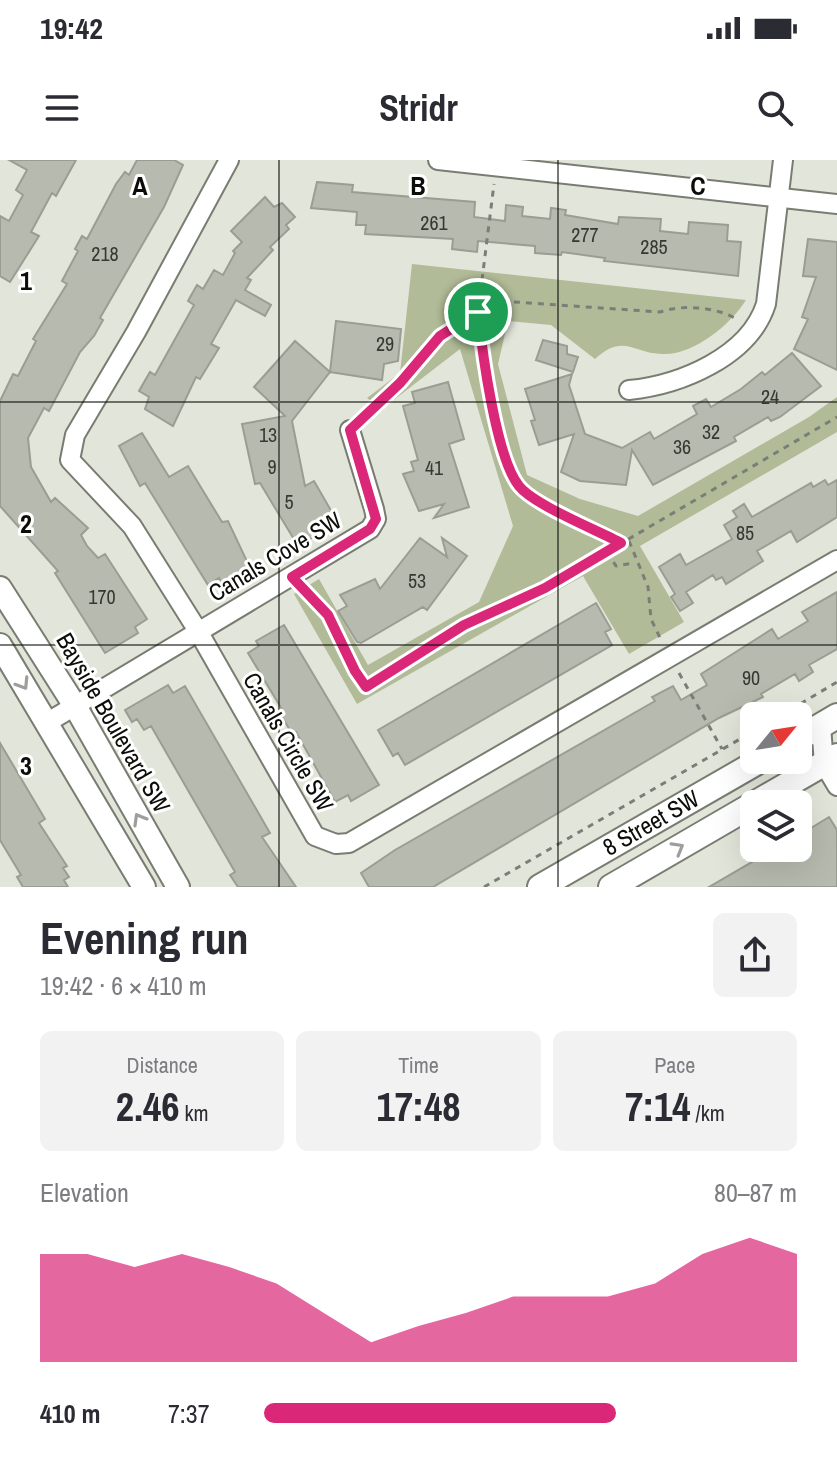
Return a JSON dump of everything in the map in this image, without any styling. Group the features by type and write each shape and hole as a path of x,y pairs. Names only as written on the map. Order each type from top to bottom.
{"main road":[{"path":"812,734 832,727"},
{"name":"8 Street SW","path":"778,790 831,760"},
{"name":"8 Street SW","path":"540,887 740,772"},
{"name":"8 Street SW","path":"611,887 740,812"}],"street":[{"name":"Canals Circle SW","path":"229,160 136,332 75,435 70,460 132,526 198,631 307,827 324,842 349,843 837,560"},
{"path":"438,160 837,204"},
{"path":"629,390 676,381 710,364 753,331 766,304 783,160"},
{"name":"Canals Cove SW","path":"48,722 370,529 376,519 350,430"},
{"name":"Bayside Boulevard SW","path":"0,588 75,706 178,887"},
{"path":"0,645 144,887"},
{"path":"832,727 831,760 837,786"}],"path":[{"path":"496,166 478,312 503,444 519,486 539,500 621,543"},
{"path":"350,430 400,383 440,336 500,301 660,312 687,308 729,314 753,331"},
{"path":"292,577 328,615 366,687 464,625 535,593 837,417"},
{"path":"607,552 616,566 635,563"},
{"path":"803,702 837,682"},
{"path":"484,887 740,739"}],"green space":[{"path":"412,264 746,300 731,319 711,336 688,349 665,354 622,346 605,351 595,359 551,325 508,321 498,364 527,475 580,499 638,516 809,417 837,397 837,432 640,546 684,622 629,654 583,576 357,704 294,594 319,579 368,665 479,602 513,526 460,349 382,409 367,398 400,373"}],"building":[{"path":"9,160 76,160 56,196 52,193 31,232 39,236 10,282 0,276 0,216 9,221 23,195 16,190 27,170"},
{"path":"137,160 174,160 183,165 164,207 100,318 103,320 94,336 80,352 49,411 44,408 28,438 31,467 51,502 55,498 88,528 81,535 87,546 98,558 105,554 147,619 135,627 138,633 105,653 55,573 58,571 0,506 0,401 13,374 18,376 36,341 33,339 67,284 62,281 78,251 75,249 82,236 87,239 116,184 125,172 129,175"},
{"path":"317,182 353,185 352,192 475,202 474,217 505,221 506,205 523,207 522,216 550,219 551,208 566,210 565,215 618,224 619,217 661,219 660,231 688,234 689,222 728,225 727,241 741,242 738,276 604,261 605,258 562,252 561,255 535,253 535,246 478,241 477,252 452,249 453,239 365,234 366,225 356,225 357,212 311,208"},
{"path":"265,197 274,207 282,203 295,217 286,225 289,229 270,247 273,250 247,278 251,280 245,290 271,305 265,316 236,300 211,344 219,348 200,379 196,377 173,426 145,409 149,397 139,391 150,372 155,375 194,305 188,301 197,285 203,289 214,270 223,275 235,253 233,251 242,242 231,231"},
{"path":"808,239 837,242 837,370 794,349 808,319 802,317 816,277 803,276"},
{"path":"336,321 401,329 398,361 384,364 382,380 330,372"},
{"path":"543,340 567,346 567,354 578,357 573,372 536,360"},
{"path":"295,341 330,372 292,421 305,486 314,481 333,514 317,523 322,532 298,546 260,483 255,484 242,424 285,416 254,387"},
{"path":"792,353 821,386 780,417 771,421 768,417 734,437 736,441 653,485 632,450 626,485 580,481 561,472 574,434 539,445 531,421 535,420 525,389 572,374 569,385 585,434 622,448 650,432 654,439 697,414 693,406 706,399 711,407 762,372 765,375"},
{"path":"448,382 464,439 449,444 469,507 434,518 444,504 419,511 403,474 414,471 411,462 418,460 403,406 415,403 412,392"},
{"path":"142,433 169,477 188,466 222,522 228,521 252,572 225,588 219,578 208,585 145,483 140,486 119,446"},
{"path":"825,480 828,485 837,480 837,517 797,542 791,531 757,551 763,561 726,584 722,577 716,580 713,575 686,592 693,603 680,611 671,597 675,594 659,567 680,554 686,565 732,539 724,525 737,517 733,511 744,504 752,517 811,483 813,487"},
{"path":"420,538 447,557 442,538 467,556 427,610 423,607 361,643 357,642 338,611 347,606 340,595 375,579 380,589"},
{"path":"837,592 837,649 809,665 813,672 799,681 795,674 761,694 763,697 753,702 740,702 740,708 433,887 369,887 361,873 395,850 655,701 652,697 673,686 681,700 707,685 701,674 772,629 778,639 808,621 802,612"},
{"path":"596,603 611,629 605,632 612,645 405,765 398,753 393,756 378,730"},
{"path":"284,625 379,785 351,801 348,795 335,802 296,732 292,734 280,713 283,711 248,653 259,646 256,641"},
{"path":"168,685 173,693 185,686 270,833 262,837 296,887 238,887 230,875 235,872 151,726 144,730 137,719 132,722 125,710"},
{"path":"0,743 45,819 39,823 67,866 63,868 69,877 64,880 68,887 23,887 17,877 21,875 0,840"},
{"path":"829,817 837,830 837,887 709,887 752,862 812,862 812,827"}],"route":[{"path":"478,312 503,444 519,486 526,493 621,543 545,588 464,625 366,687 328,615 292,577 370,529 376,519 350,430 400,383 440,336 456,323 478,312"}]}
